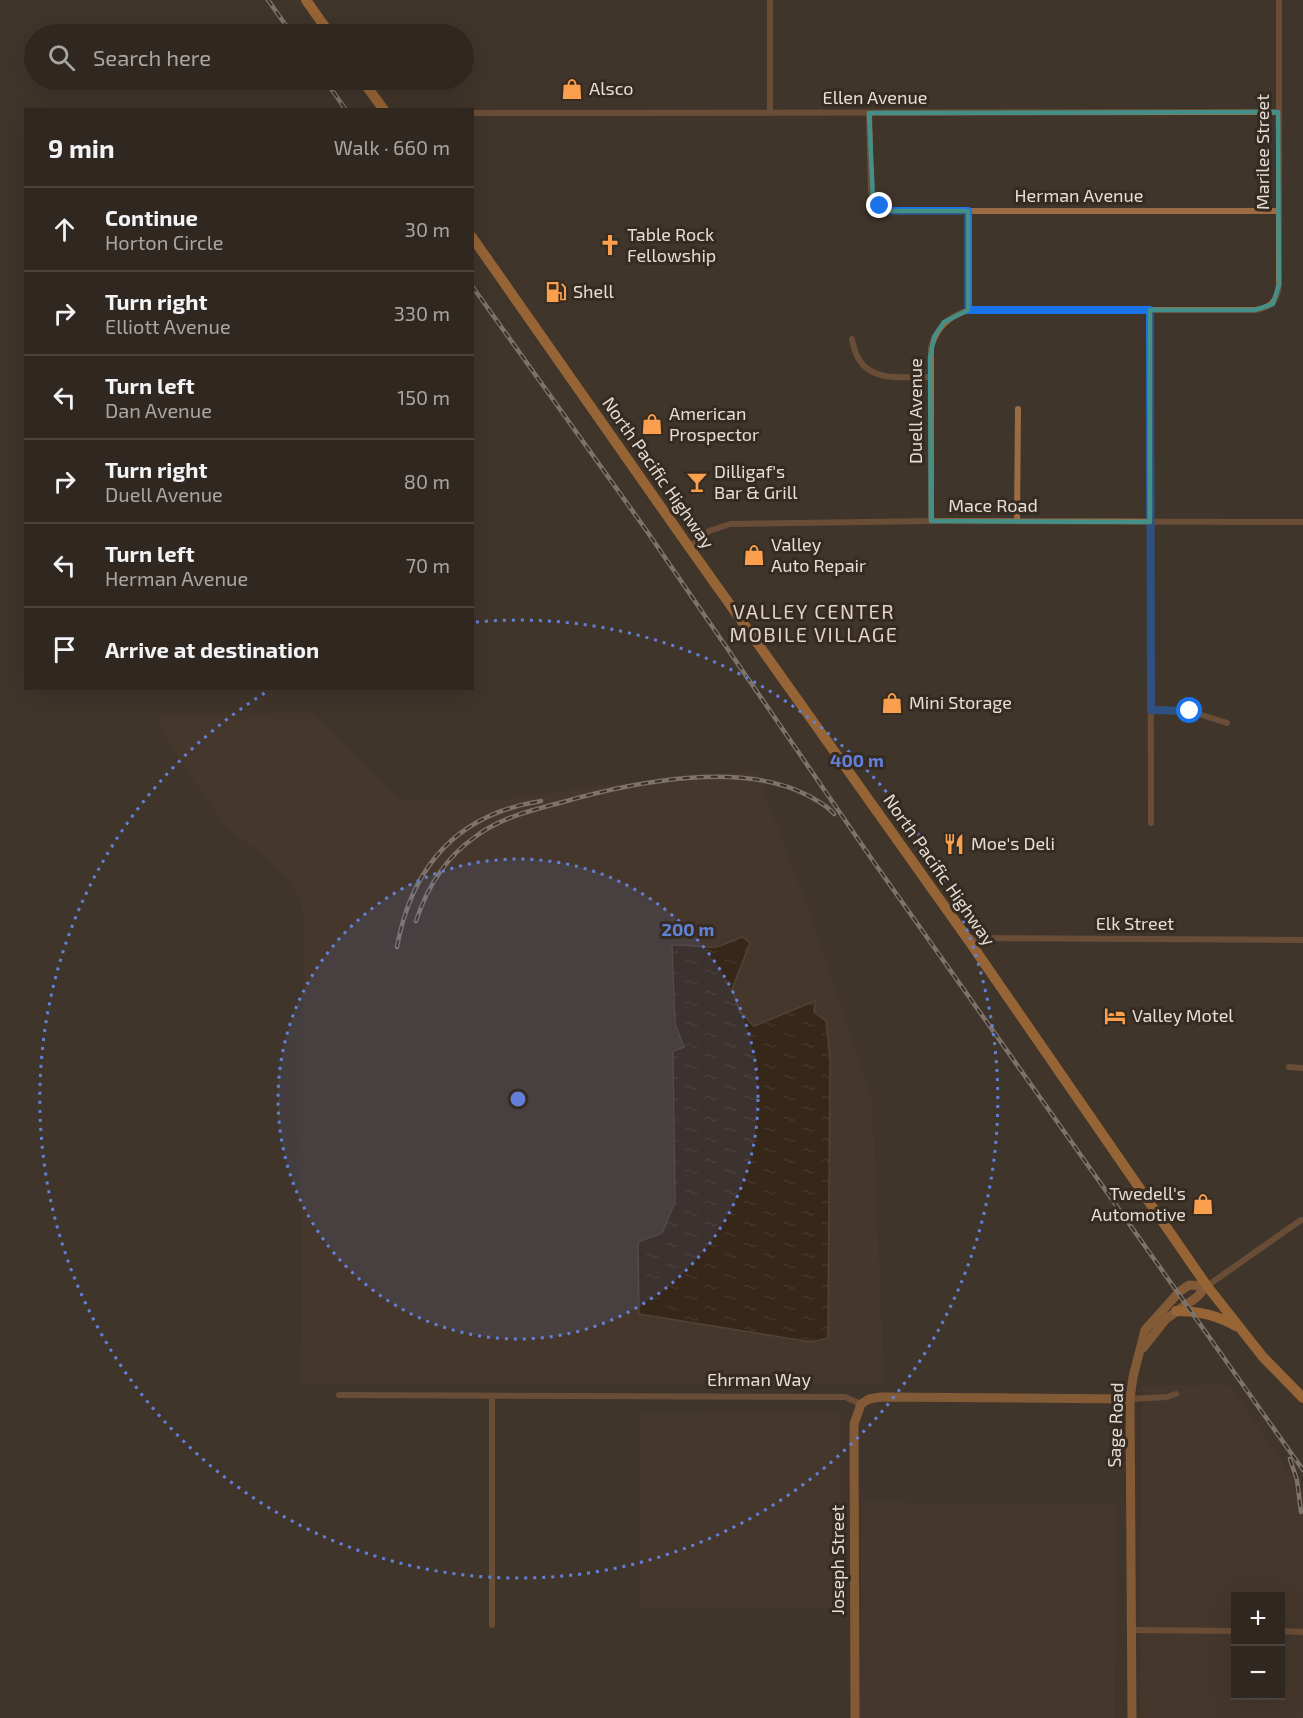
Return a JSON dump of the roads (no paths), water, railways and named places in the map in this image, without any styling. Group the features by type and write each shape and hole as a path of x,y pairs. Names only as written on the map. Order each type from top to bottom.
{"main road":[{"path":"306,0 323,24"},
{"path":"369,90 383,108"},
{"name":"North Pacific Highway","path":"474,240 967,938 1207,1286 1263,1357 1303,1398"},
{"path":"1176,1311 1203,1312 1223,1319 1242,1330"}],"street":[{"path":"770,0 770,112"},
{"name":"Marilee Street","path":"1150,310 1264,309 1273,304 1278,294 1279,0"},
{"name":"Ellen Avenue","path":"474,113 1278,112"},
{"name":"Herman Avenue","path":"869,113 869,182 873,199 880,206 891,211 1278,211"},
{"path":"968,211 968,310 1150,310 1151,823"},
{"name":"Duell Avenue","path":"931,521 930,377 932,347 938,330 950,318 968,310"},
{"path":"852,339 857,360 875,374 930,377"},
{"path":"1017,521 1018,409"},
{"name":"Mace Road","path":"690,547 709,531 730,524 931,521 1303,522"},
{"path":"1151,710 1190,711 1227,723"},
{"name":"Elk Street","path":"967,938 1303,940"},
{"path":"1289,1067 1303,1068"},
{"name":"Sage Road","path":"1132,1718 1130,1399 1145,1330 1179,1292 1189,1285 1207,1286 1301,1220"},
{"path":"1140,1350 1158,1328 1176,1311 1197,1297 1207,1286"},
{"name":"Ehrman Way","path":"339,1395 845,1397 861,1404 869,1399 880,1397 1130,1399 1167,1397 1176,1394"},
{"path":"492,1396 492,1625"},
{"name":"Joseph Street","path":"855,1718 855,1424 861,1404"},
{"path":"1132,1630 1231,1631"},
{"path":"1285,1631 1303,1632"}],"water":[{"path":"743,937 750,943 732,989 740,1012 754,1026 815,1001 814,1012 826,1021 830,1060 828,1338 811,1342 639,1314 638,1242 662,1233 675,1202 673,1051 684,1047 675,1024 672,945 716,947"}],"railway":[{"path":"268,0 285,24"},
{"path":"332,90 345,108"},
{"path":"474,289 644,527 871,858 1303,1470"},
{"path":"416,921 432,885 455,854 475,837 496,824 540,808 654,782 720,777 752,779 782,785 809,796 826,806 834,814"},
{"path":"397,947 414,891 427,868 444,848 463,831 486,818 512,808 541,801"},
{"path":"1290,1459 1297,1480 1301,1512"}],"place":[{"name":"Alsco","path":"572,89"},
{"name":"Table Rock Fellowship","path":"610,245"},
{"name":"Shell","path":"556,292"},
{"name":"American Prospector","path":"652,424"},
{"name":"Dilligaf's Bar & Grill","path":"697,482"},
{"name":"Valley Auto Repair","path":"754,555"},
{"name":"Mini Storage","path":"892,703"},
{"name":"Moe's Deli","path":"954,844"},
{"name":"Valley Motel","path":"1115,1016"},
{"name":"Twedell's Automotive","path":"1203,1204"}],"district":[{"name":"VALLEY CENTER MOBILE VILLAGE","path":"814,624"}]}
